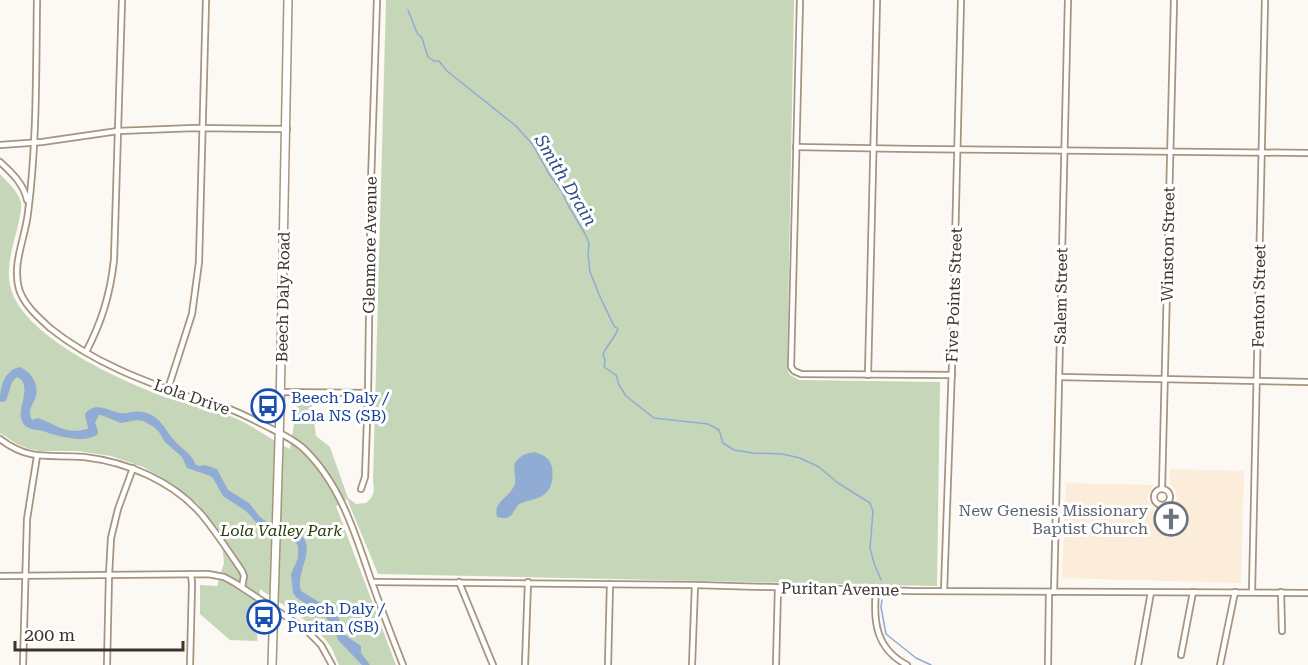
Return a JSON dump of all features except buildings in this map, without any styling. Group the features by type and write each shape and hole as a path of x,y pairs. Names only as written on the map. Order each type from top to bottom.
{"main road":[{"name":"Beech Daly Road","path":"272,665 287,129 288,0"}],"street":[{"name":"Lola Drive","path":"37,0 34,142 28,208 17,265 20,292 39,319 86,352 118,369 168,389 237,412 296,442 315,460 331,482 351,523 403,665"},
{"path":"86,352 103,315 112,277 115,250 122,0"},
{"path":"168,389 192,315 197,283 206,0"},
{"name":"Glenmore Avenue","path":"361,489 365,477 368,393 371,182 377,0"},
{"path":"800,0 790,362 794,371 801,374 952,375"},
{"path":"868,375 878,0"},
{"name":"Five Points Street","path":"944,591 961,0"},
{"name":"Salem Street","path":"1048,665 1059,377 1068,0"},
{"name":"Winston Street","path":"1162,489 1174,0"},
{"name":"Fenton Street","path":"1252,592 1265,0"},
{"path":"0,145 118,130 287,129"},
{"path":"796,147 1308,153"},
{"path":"0,162 20,184 27,196 28,208"},
{"path":"1059,377 1308,382"},
{"path":"280,392 368,393"},
{"path":"0,439 15,450 37,456 74,456 121,464 168,486 201,513 242,571 244,576 242,587"},
{"path":"23,665 27,519 37,456"},
{"path":"107,665 110,549 118,509 133,468"},
{"path":"0,576 191,574 218,576 242,587 305,629 321,645 332,665"},
{"path":"190,665 191,574"},
{"name":"Puritan Avenue","path":"372,582 528,582 944,591 1308,593"},
{"path":"459,582 493,665"},
{"path":"525,665 528,582"},
{"path":"608,665 610,584"},
{"path":"692,665 695,585"},
{"path":"776,665 778,588"},
{"path":"876,590 875,609 879,635 889,652 907,665"},
{"path":"1138,665 1151,592"},
{"path":"1181,655 1193,592"},
{"path":"1221,665 1235,592"},
{"path":"1281,592 1282,630"}],"shaded area":[{"path":"1170,469 1244,471 1241,583 1062,578 1066,483 1153,485 1147,498 1151,507 1157,512 1166,512 1173,510 1177,496 1175,488 1170,485"}],"green space":[{"name":"Lola Valley Park","path":"386,0 794,0 787,369 790,375 799,380 940,382 937,586 378,574 347,499 336,506 396,665 339,665 331,647 316,630 260,589 257,641 230,640 200,614 200,585 217,586 224,563 221,533 197,503 171,483 143,467 111,456 77,451 29,449 0,433 0,174 16,192 21,203 11,253 9,280 11,289 25,314 41,330 60,345 128,382 168,398 230,416 290,449 298,400 311,400 316,436 330,447 348,498 356,504 366,503 369,500 374,488"}],"water":[{"path":"20,367 31,375 35,382 37,391 30,410 32,420 38,418 67,430 79,431 88,428 85,414 97,407 120,413 149,414 162,423 196,465 217,469 228,490 249,503 260,517 268,523 292,525 293,530 306,542 306,558 300,583 301,591 338,616 345,635 361,646 361,653 370,665 362,665 338,640 325,616 293,593 291,574 298,558 298,548 289,536 267,532 261,528 246,511 223,496 213,478 187,468 182,457 165,442 159,432 143,421 121,423 99,415 95,423 97,435 86,439 65,437 27,427 21,416 24,391 22,381 17,377 12,382 6,401 0,402 4,380 10,372"},
{"path":"535,452 546,458 552,467 552,482 548,491 539,498 519,504 509,517 497,517 499,503 514,486 516,462 520,457"}],"waterway":[{"name":"Smith Drain","path":"408,10 417,33 422,38 428,57 439,61 447,71 516,126 533,145 562,192 589,243 590,272 614,326 618,329 603,354 604,367 616,375 626,396 654,418 708,424 719,430 723,443 734,450 782,454 800,458 819,467 838,483 870,503 873,511 870,548 881,580"},
{"name":"Smith Drain","path":"882,600 881,607 886,634 916,658 931,665"}],"place":[{"name":"Beech Daly / Lola NS (SB)","path":"268,406"},
{"name":"New Genesis Missionary Baptist Church","path":"1171,519"},
{"name":"Beech Daly / Puritan (SB)","path":"264,617"}]}
